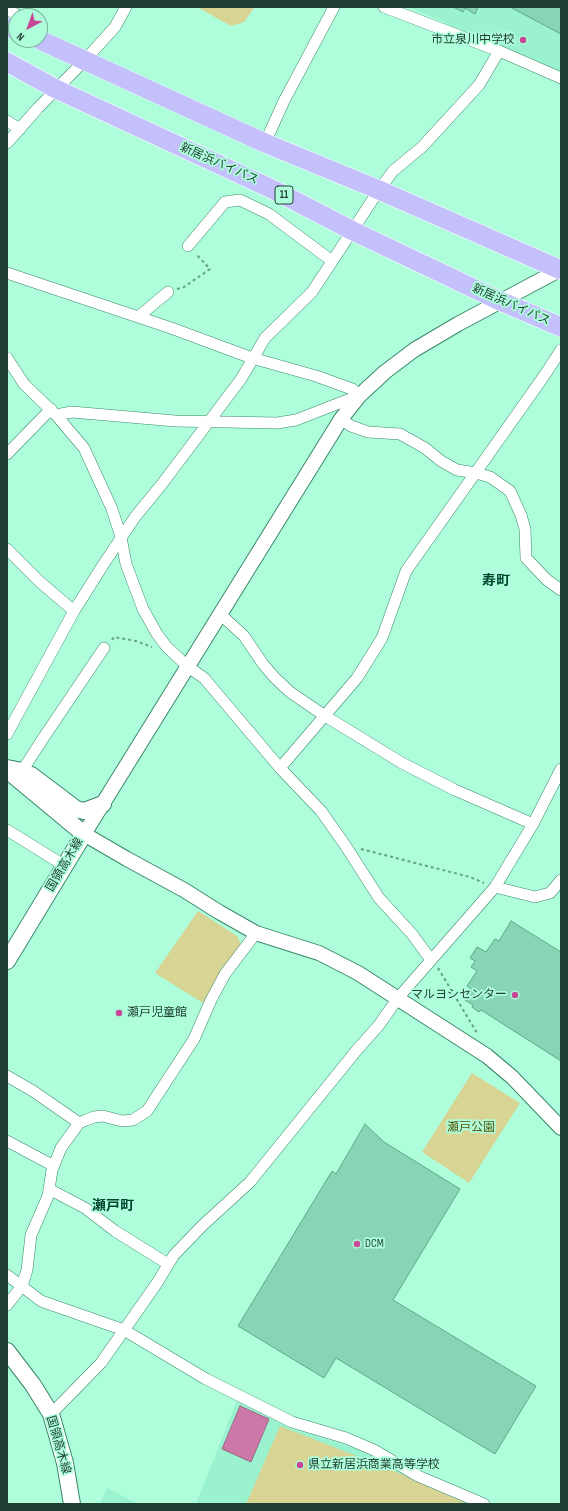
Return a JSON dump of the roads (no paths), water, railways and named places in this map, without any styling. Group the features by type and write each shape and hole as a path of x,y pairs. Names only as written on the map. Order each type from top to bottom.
{"highway":[{"path":"48,43 86,59 266,143 561,269"},
{"name":"新居浜バイパス","path":"7,62 56,89 274,190 353,231 500,301 561,327"}],"main road":[{"path":"12,770 31,775 76,809 84,811 102,804"},
{"name":"国領高木線","path":"7,961 84,834 12,770"},
{"name":"国領高木線","path":"7,1351 33,1385 51,1414 65,1463 72,1504"}],"street":[{"path":"7,143 115,27 126,7"},
{"path":"266,143 284,101 334,7"},
{"path":"384,7 499,51 561,78"},
{"path":"7,734 74,611 135,517 162,484 241,379 265,338 312,292 393,171 422,146 479,85 499,51"},
{"path":"7,121 20,130"},
{"path":"188,246 225,202 240,200 269,214 332,261"},
{"path":"561,269 500,301 414,350 385,372 360,395 341,419 84,834 184,890 256,933 319,953 358,973 487,1056 512,1077 561,1128"},
{"path":"7,273 138,317 252,358 316,376 352,389 360,395"},
{"path":"138,317 168,292"},
{"path":"280,768 357,678 382,638 406,571 561,350"},
{"path":"7,358 24,384 53,412 84,448 112,509 121,537 126,564 143,609 157,634 166,646 187,666 204,678 280,768 321,811 379,898 412,934 431,960"},
{"path":"7,454 53,412 72,412 175,421 277,423 296,420 360,395"},
{"path":"341,419 351,426 368,432 400,434 425,448 441,461 457,470 490,476 510,491 521,515 525,529 526,558 547,580 561,590"},
{"path":"7,549 40,582 74,611"},
{"path":"220,614 244,636 263,664 290,692 325,716 402,764 455,790 533,824"},
{"path":"12,770 44,737 104,648"},
{"path":"51,1414 100,1363 157,1283 174,1255 203,1225 250,1182 356,1051 379,1025 398,998 494,887 533,824 561,769"},
{"path":"7,830 65,866"},
{"path":"494,887 535,897 550,893 561,880"},
{"path":"7,1305 22,1286 28,1270 31,1235 49,1190 54,1166 61,1148 79,1123 94,1117 102,1116 122,1121 133,1120 147,1111 194,1039 211,1000 225,974 256,933"},
{"path":"7,1076 33,1091 79,1123"},
{"path":"7,1141 54,1166"},
{"path":"49,1190 85,1208 115,1231 168,1264"},
{"path":"7,1274 41,1301 124,1330 206,1379 292,1422 346,1438 374,1450 418,1476 484,1504"}],"place":[{"name":"市立泉川中学校","path":"523,40"},
{"name":"マルヨシセンター","path":"515,995"},
{"name":"瀬戸児童館","path":"119,1013"},
{"name":"DCM","path":"357,1244"},
{"name":"県立新居浜商業高等学校","path":"300,1465"}],"district":[{"name":"寿町","path":"496,581"},
{"name":"瀬戸町","path":"113,1206"}],"park label":[{"name":"瀬戸公園","path":"471,1128"}]}
